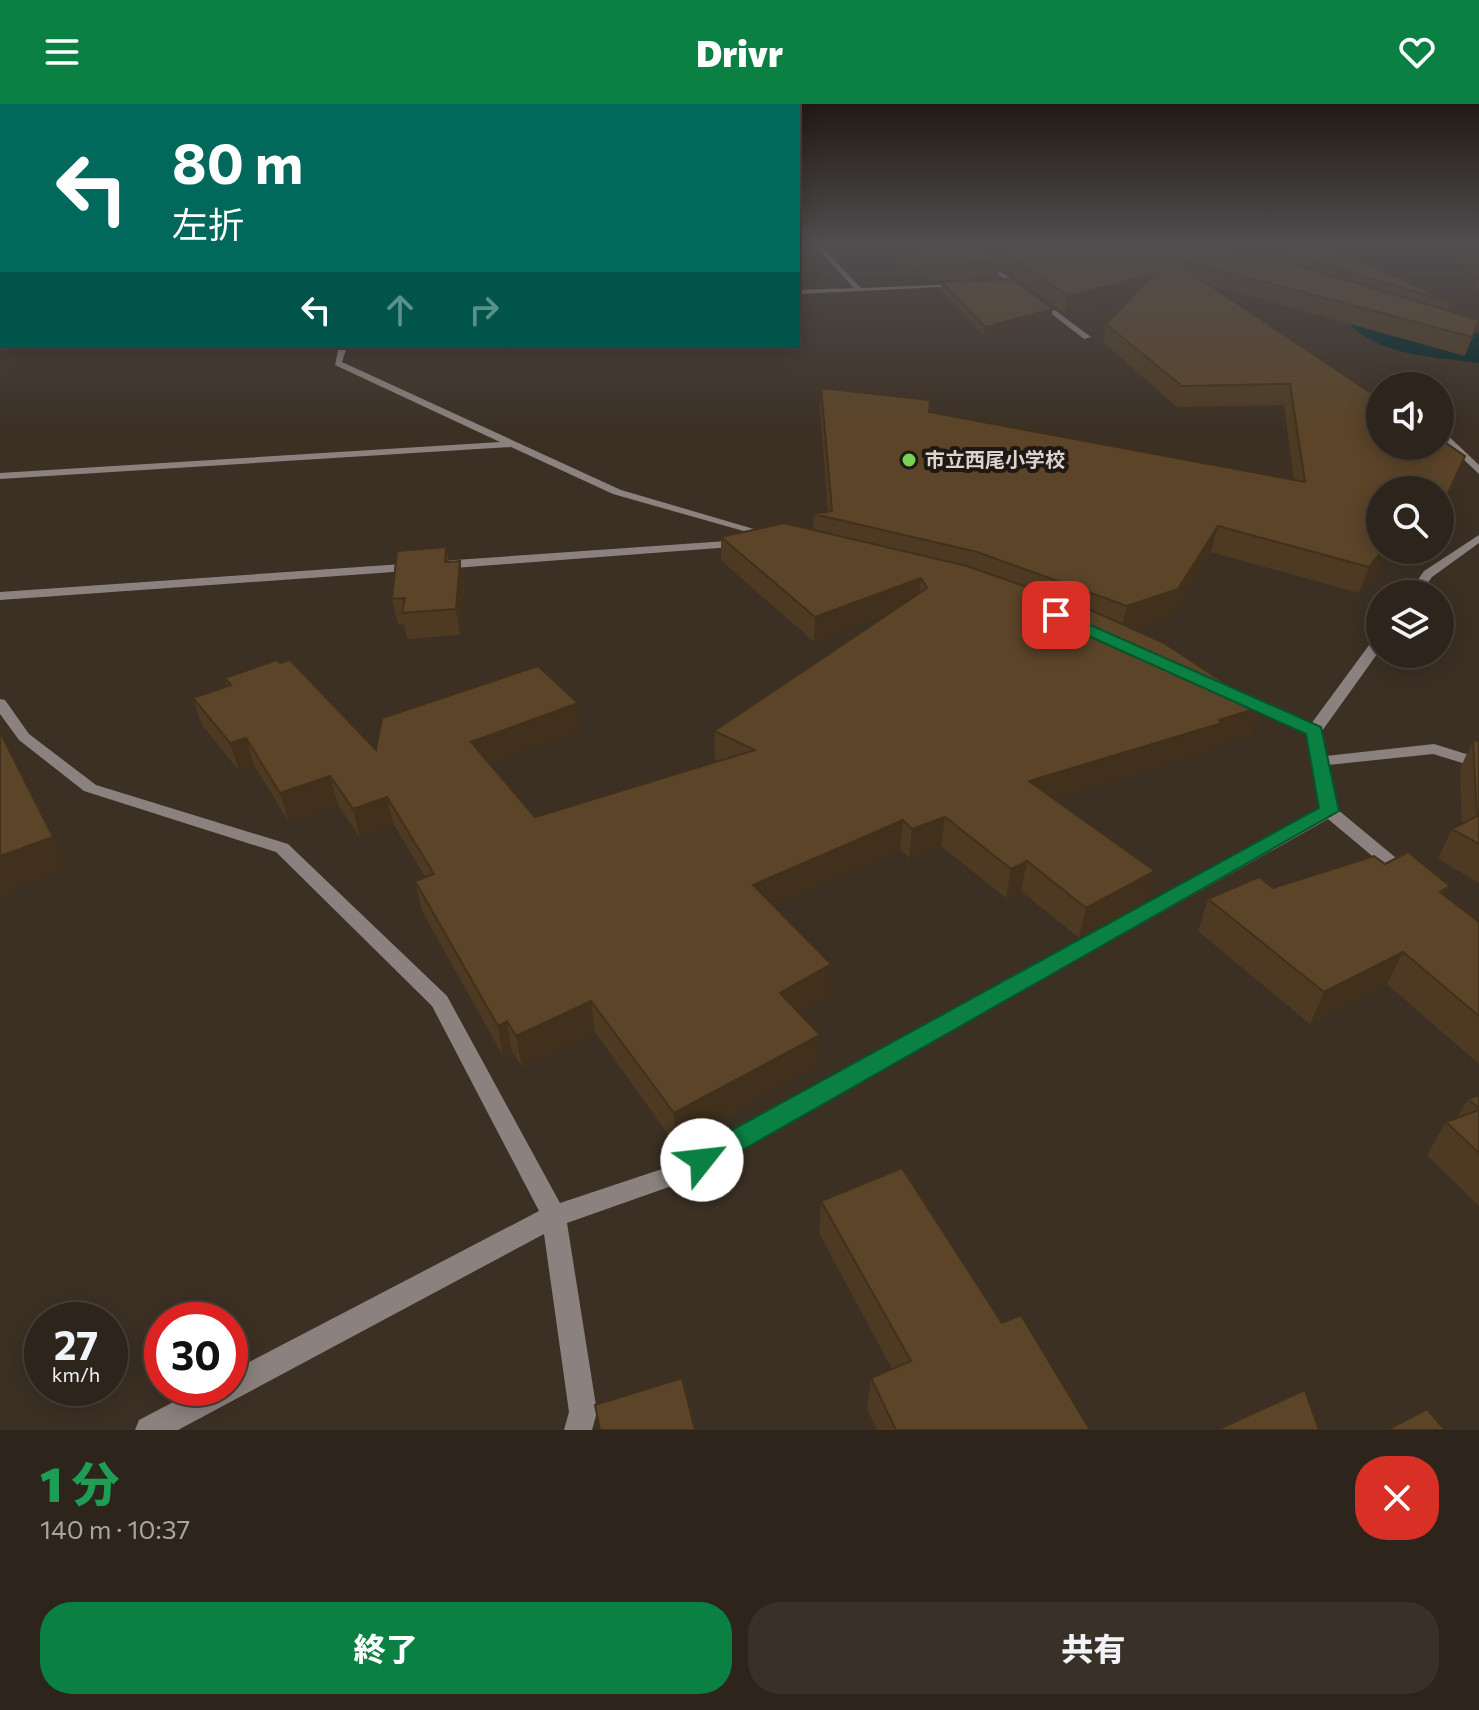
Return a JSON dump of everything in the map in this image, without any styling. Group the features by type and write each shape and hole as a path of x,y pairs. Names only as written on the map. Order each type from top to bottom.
{"street":[{"path":"1047,307 1087,337"},
{"path":"0,596 789,541 617,492 338,363 342,348"},
{"path":"0,476 513,444"},
{"path":"1454,445 1479,471"},
{"path":"1424,580 1479,538"},
{"path":"1366,659 1314,731 1329,811 1421,887"},
{"path":"1228,692 1314,731"},
{"path":"0,703 24,737 90,788 282,848 440,1001 554,1216 583,1412 578,1430"},
{"path":"1320,761 1434,749 1479,763"},
{"path":"149,1430 554,1216 675,1175 1329,811"}],"building":[{"path":"966,307 1053,309 985,327"},
{"path":"1122,307 1242,307 1366,390 1366,460 1454,460 1454,449 1465,456 1454,480 1454,476 1366,476 1366,564 1371,564 1369,567 1218,526 1178,589 1127,606 977,552 814,514 832,511 821,388 930,400 929,412 1305,482 1290,384 1182,386 1106,324"},
{"path":"1358,307 1436,307 1479,320 1472,337"},
{"path":"784,523 967,566 1084,607 1164,643 1261,707 1219,720 1222,723 1029,781 1155,871 1086,908 1027,861 1011,869 945,817 912,829 903,820 753,885 831,964 780,993 820,1035 674,1113 591,1001 516,1036 507,1021 498,1026 415,881 434,874 387,797 353,809 330,776 280,793 246,738 230,743 193,698 231,685 225,678 277,660 280,663 290,660 376,750 382,718 538,666 578,703 471,742 535,817 755,750 714,731 927,588 921,578 815,617 721,537"},
{"path":"446,547 445,562 460,561 456,609 402,613 405,598 392,599 397,551"},
{"path":"0,735 53,837 0,856"},
{"path":"1473,740 1479,741 1479,844 1452,829 1477,816"},
{"path":"1408,852 1450,886 1440,892 1479,922 1479,1016 1403,952 1324,992 1208,899 1259,877 1273,888 1374,856 1385,864"},
{"path":"1479,1095 1479,1108 1468,1099"},
{"path":"1479,1110 1479,1153 1446,1122"},
{"path":"902,1168 1002,1323 1021,1315 1090,1430 896,1430 871,1378 911,1361 821,1201"},
{"path":"682,1378 695,1430 600,1430 595,1405"},
{"path":"1305,1390 1319,1430 1217,1430"},
{"path":"1427,1409 1445,1430 1387,1430"}],"waterway":[{"path":"1368,308 1368,317 1390,330 1420,339 1479,348"}],"place":[{"name":"市立西尾小学校","path":"909,460"}],"route":[{"path":"702,1160 1329,811 1314,731 1056,615"}]}
